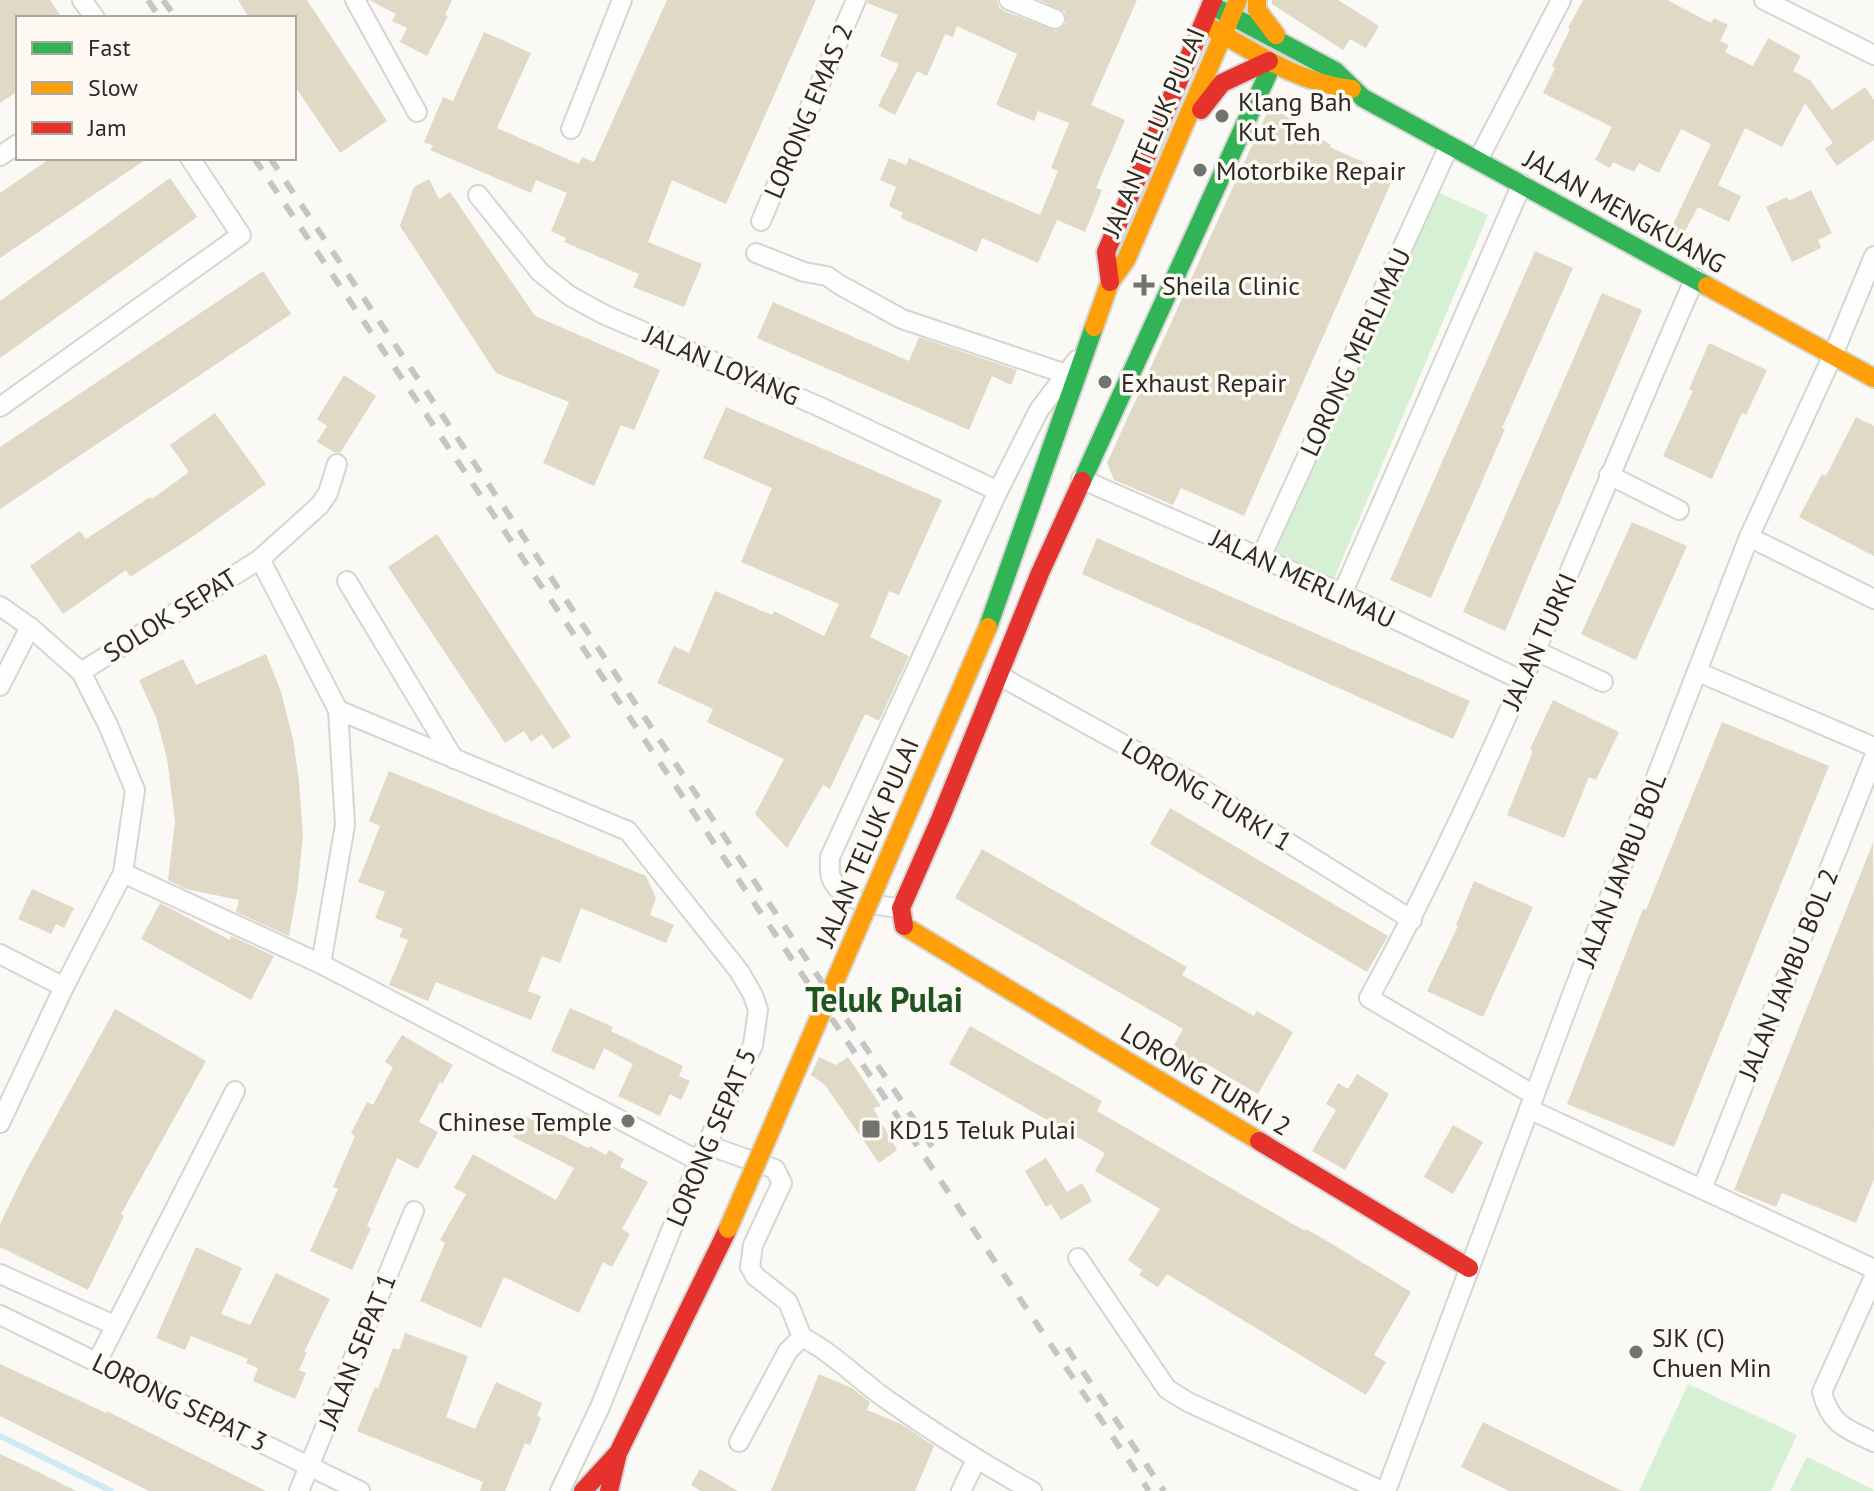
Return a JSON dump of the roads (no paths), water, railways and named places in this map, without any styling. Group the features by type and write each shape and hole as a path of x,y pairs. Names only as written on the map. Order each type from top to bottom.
{"street":[{"path":"355,0 417,112"},
{"path":"571,129 622,0"},
{"name":"LORONG EMAS 2","path":"761,221 856,0"},
{"path":"1009,0 1055,19"},
{"path":"1257,0 1257,10 1279,39"},
{"path":"1478,160 1561,0"},
{"path":"1764,0 1874,55"},
{"name":"JALAN MENGKUANG","path":"1212,2 1234,8 1279,39 1335,71 1363,98 1874,378"},
{"name":"JALAN TELUK PULAI","path":"1110,282 1106,252 1212,2"},
{"name":"JALAN TELUK PULAI","path":"609,1491 618,1453 728,1229 988,627 1110,282 1126,260 1234,8"},
{"name":"JALAN MENGKUANG","path":"1202,23 1271,62 1330,88 1352,89"},
{"path":"1181,136 1222,83 1271,62"},
{"path":"1088,345 1039,410 998,491 830,857 831,878 841,893 880,906 901,908 1081,479 1271,62"},
{"name":"LORONG MERLIMAU","path":"1261,557 1449,146"},
{"path":"0,407 241,235 191,160"},
{"path":"1342,594 1522,184"},
{"name":"JALAN LOYANG","path":"478,195 540,272 570,296 605,315 818,406 998,491"},
{"path":"756,253 804,272 827,276 902,319 1066,374"},
{"name":"JALAN JAMBU BOL","path":"1384,1491 1749,537 1832,357 1874,256"},
{"name":"JALAN TURKI","path":"1532,1102 1369,998 1412,920 1523,681 1695,278"},
{"name":"SOLOK SEPAT","path":"81,672 260,559 320,505 328,493 337,464"},
{"path":"1609,475 1679,510"},
{"name":"JALAN MERLIMAU","path":"1081,479 1342,594 1523,681"},
{"path":"1749,537 1874,599"},
{"path":"260,559 338,710 345,825 321,964"},
{"path":"347,581 454,759"},
{"path":"0,606 30,627 81,672 108,725 135,790 123,873 64,987 0,1123"},
{"path":"0,686 30,627"},
{"path":"1536,651 1603,682"},
{"path":"1698,672 1874,747"},
{"name":"LORONG TURKI 1","path":"998,675 1188,780 1412,920"},
{"name":"LORONG SEPAT 5","path":"338,710 628,831 739,971 758,1010 753,1045 703,1153 600,1407 560,1491"},
{"name":"JALAN JAMBU BOL 2","path":"1702,1189 1874,757"},
{"path":"123,873 321,964 703,1153 775,1169 782,1183 753,1245 750,1267 755,1276 788,1302 802,1337 819,1345 883,1397 976,1460 1032,1491"},
{"name":"LORONG TURKI 2","path":"901,908 903,925 916,934 1469,1268"},
{"path":"0,954 64,987"},
{"path":"97,1362 235,1091"},
{"path":"1532,1102 1702,1189 1874,1269"},
{"name":"JALAN SEPAT 1","path":"299,1491 414,1211"},
{"path":"1078,1258 1167,1389 1188,1402 1384,1491"},
{"path":"0,1274 114,1325"},
{"path":"1874,1277 1867,1313 1822,1392 1827,1409 1840,1426 1874,1442"},
{"name":"LORONG SEPAT 3","path":"0,1315 360,1491"},
{"path":"739,1442 788,1351 802,1337"},
{"name":"JALAN TELUK PULAI","path":"583,1491 618,1453"},
{"path":"961,1491 976,1460"}],"waterway":[{"path":"0,1436 111,1491"}],"railway":[{"path":"148,0 159,16"},
{"path":"163,0 175,16"},
{"path":"255,160 1149,1491"},
{"path":"271,160 933,1148"},
{"path":"1067,1348 1164,1491"}],"place":[{"name":"Klang Bah Kut Teh","path":"1222,116"},
{"name":"Motorbike Repair","path":"1200,170"},
{"name":"Sheila Clinic","path":"1144,285"},
{"name":"Exhaust Repair","path":"1105,382"},
{"name":"Chinese Temple","path":"628,1121"},
{"name":"KD15 Teluk Pulai","path":"871,1129"},
{"name":"SJK (C) Chuen Min","path":"1636,1352"}],"district":[{"name":"Teluk Pulai","path":"884,999"}]}
